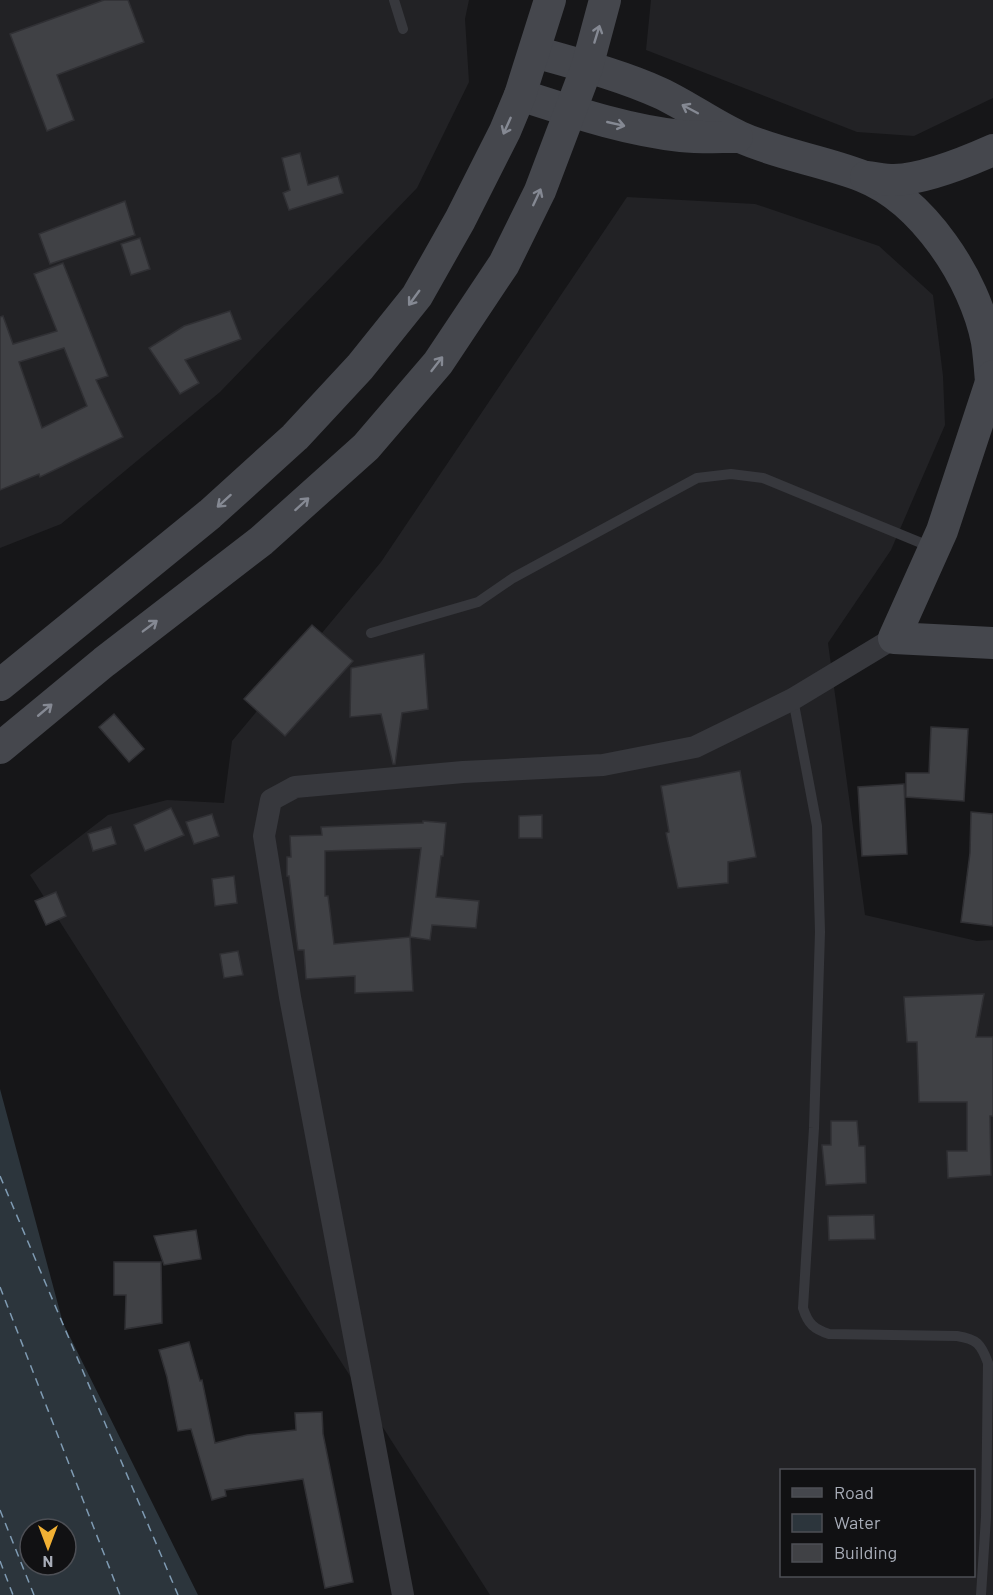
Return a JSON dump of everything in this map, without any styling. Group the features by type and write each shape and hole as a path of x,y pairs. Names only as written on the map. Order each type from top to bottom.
{"main road":[{"path":"0,685 210,514 295,437 360,367 417,296 460,220 505,131 520,95 550,0"},
{"path":"0,748 104,662 261,542 366,447 438,363 504,264 540,191 587,67 605,0"},
{"path":"535,52 619,77 660,93 741,138 863,176 896,180 964,163 993,150"},
{"path":"520,95 600,120 656,132 683,137 741,138"},
{"path":"863,176 891,191 926,223 961,274 976,306 987,341 992,379 942,531 894,638 993,643"}],"street":[{"path":"403,1595 290,997 264,836 272,800 295,787 463,772 603,765 695,747 793,699 894,638"}],"lane":[{"path":"394,0 402,29"},
{"path":"371,633 478,602 513,578 698,478 731,474 763,478 934,548"},
{"path":"793,699 817,826 820,932 814,1128 803,1308 807,1322 817,1330 829,1334 957,1336 972,1338 983,1349 988,1363 986,1517 981,1595"}],"shaded area":[{"path":"0,0 469,0 465,19 469,82 417,188 220,392 61,524 0,548"},
{"path":"651,0 993,0 993,98 914,136 857,132 646,50"},
{"path":"627,197 755,204 879,246 933,295 943,376 945,425 891,550 828,643 865,915 977,941 993,940 993,1595 490,1595 30,875 108,815 167,800 224,803 232,741 381,562"}],"water":[{"path":"0,1089 63,1323 198,1595 0,1595"}],"building":[{"path":"104,0 128,0 144,42 57,75 74,120 47,131 10,34"},
{"path":"300,153 308,185 338,176 343,193 289,210 283,193 290,190 282,158"},
{"path":"125,201 135,235 50,264 39,234"},
{"path":"140,238 150,269 131,275 121,244"},
{"path":"63,263 108,376 96,380 123,437 40,477 39,474 0,490 0,317 3,316 13,344 57,331 34,274","holes":["64,348 87,406 42,428 19,362"]},
{"path":"230,311 241,339 185,360 199,383 180,394 149,348 184,326"},
{"path":"312,625 353,661 285,736 244,699"},
{"path":"424,654 428,709 402,713 395,764 393,764 381,714 350,717 351,668"},
{"path":"114,714 144,749 129,762 99,727"},
{"path":"931,727 968,729 964,801 906,797 906,773 929,773"},
{"path":"740,771 756,857 728,862 728,883 678,888 666,833 669,832 661,786"},
{"path":"904,784 907,854 862,856 858,787"},
{"path":"171,808 184,835 145,851 134,825"},
{"path":"971,812 993,814 993,926 961,922 970,853"},
{"path":"212,814 219,836 194,844 186,822"},
{"path":"542,815 542,838 519,838 519,816"},
{"path":"423,821 446,823 436,897 479,901 476,928 432,925 430,940 410,937 413,991 355,993 355,976 306,979 304,950 298,950 289,876 287,876 287,857 291,857 290,836 322,835 321,827 423,823","holes":["421,848 410,937 334,944 328,896 325,896 325,851"]},
{"path":"111,827 116,844 93,851 88,834"},
{"path":"234,876 237,903 215,906 212,879"},
{"path":"56,892 66,916 46,925 35,901"},
{"path":"238,951 243,975 224,978 220,954"},
{"path":"984,994 976,1037 993,1037 993,1116 990,1116 991,1175 948,1178 947,1151 967,1151 967,1102 919,1102 917,1042 907,1042 904,997"},
{"path":"831,1121 857,1121 859,1146 865,1146 866,1183 826,1185 822,1145 831,1145"},
{"path":"874,1215 875,1239 829,1240 828,1216"},
{"path":"196,1230 201,1259 164,1265 154,1236"},
{"path":"114,1262 161,1262 162,1323 125,1329 126,1295 114,1295"},
{"path":"189,1342 200,1381 202,1380 215,1443 247,1435 296,1430 295,1413 322,1412 323,1434 353,1582 325,1588 303,1479 225,1490 226,1496 212,1500 191,1429 178,1431 159,1350"}],"ferry route":[{"path":"0,1176 178,1595"},
{"path":"0,1287 120,1595"},
{"path":"0,1510 34,1595"},
{"path":"0,1561 13,1595"}]}
